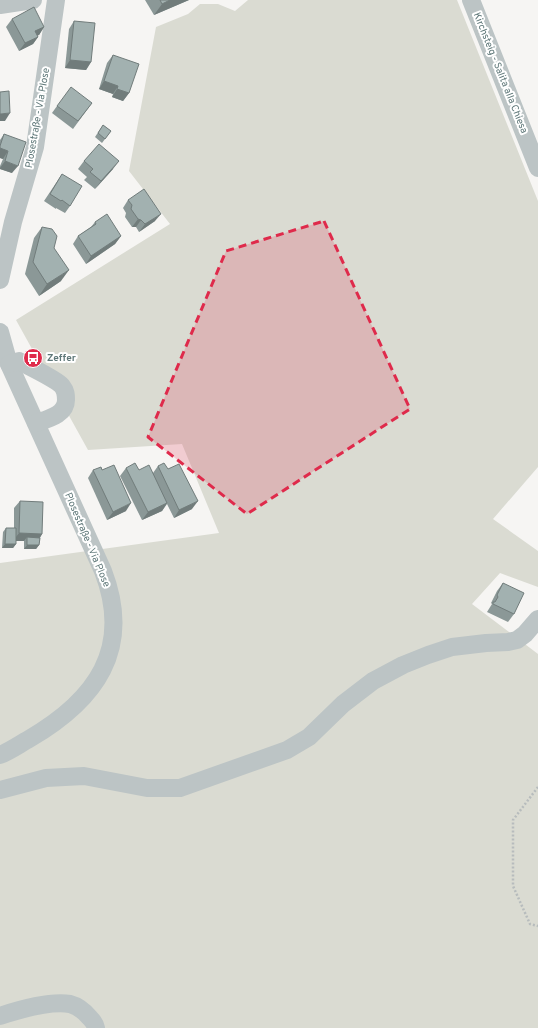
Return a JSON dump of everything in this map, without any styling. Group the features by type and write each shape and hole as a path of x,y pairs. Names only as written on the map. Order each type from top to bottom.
{"street":[{"path":"0,5 33,0"},
{"name":"Plosestraße - Via Plose","path":"0,280 13,222 35,147 56,0"},
{"name":"Kirchsteig - Salita alla Chiesa","path":"471,0 538,168"},
{"name":"Plosestraße - Via Plose","path":"0,332 9,364 108,584 112,606 113,626 111,645 105,665 95,684 83,699 67,714 41,732 0,755"},
{"path":"9,364 19,361 61,385 66,393 66,404 61,412 36,423"},
{"path":"0,790 46,778 84,776 147,788 180,788 287,750 309,737 343,704 373,681 403,665 452,647 517,640 525,634 538,619"},
{"path":"0,1016 24,1008 54,1004 70,1004 84,1011 95,1023 96,1028"}],"path":[{"path":"538,787 513,820 513,828 514,886 530,924 538,926"}],"highlighted area":[{"path":"324,221 410,409 247,514 148,437 226,251"}],"shaded area":[{"path":"248,0 457,0 538,201 538,467 493,519 538,551 538,587 500,573 472,604 538,654 538,1028 0,1028 0,563 219,533 182,444 88,450 16,320 170,224 129,171 156,27 188,14 200,4 218,4 235,11"}],"building":[{"path":"160,0 170,0 162,4"},
{"path":"34,7 44,27 35,31 38,37 25,43 12,19"},
{"path":"74,21 95,23 91,62 70,60"},
{"path":"113,55 139,64 129,93 117,89 118,86 104,81"},
{"path":"71,87 92,103 78,121 57,106"},
{"path":"9,91 10,113 0,114 0,92"},
{"path":"103,125 111,131 105,139 98,133"},
{"path":"4,134 26,142 18,166 5,161 8,151 0,148"},
{"path":"99,144 119,161 101,181 90,172 93,169 84,161"},
{"path":"62,174 82,186 70,206 50,194"},
{"path":"144,189 161,214 145,224 138,219 131,209 132,205 128,200"},
{"path":"107,214 121,236 91,256 78,236 96,224 95,222"},
{"path":"42,227 52,229 57,236 54,248 69,270 47,284 33,262"},
{"path":"135,463 139,470 149,465 167,503 148,512 126,468"},
{"path":"164,463 168,469 179,464 198,501 179,510 158,466"},
{"path":"114,465 131,503 113,512 93,470 101,467 102,470"},
{"path":"20,501 43,502 42,534 19,533"},
{"path":"6,528 16,528 16,544 5,544"},
{"path":"27,537 40,538 39,545 27,545"},
{"path":"503,583 524,593 514,614 493,604 498,597 497,595"}],"place":[{"name":"Zeffer","path":"33,358"}]}
